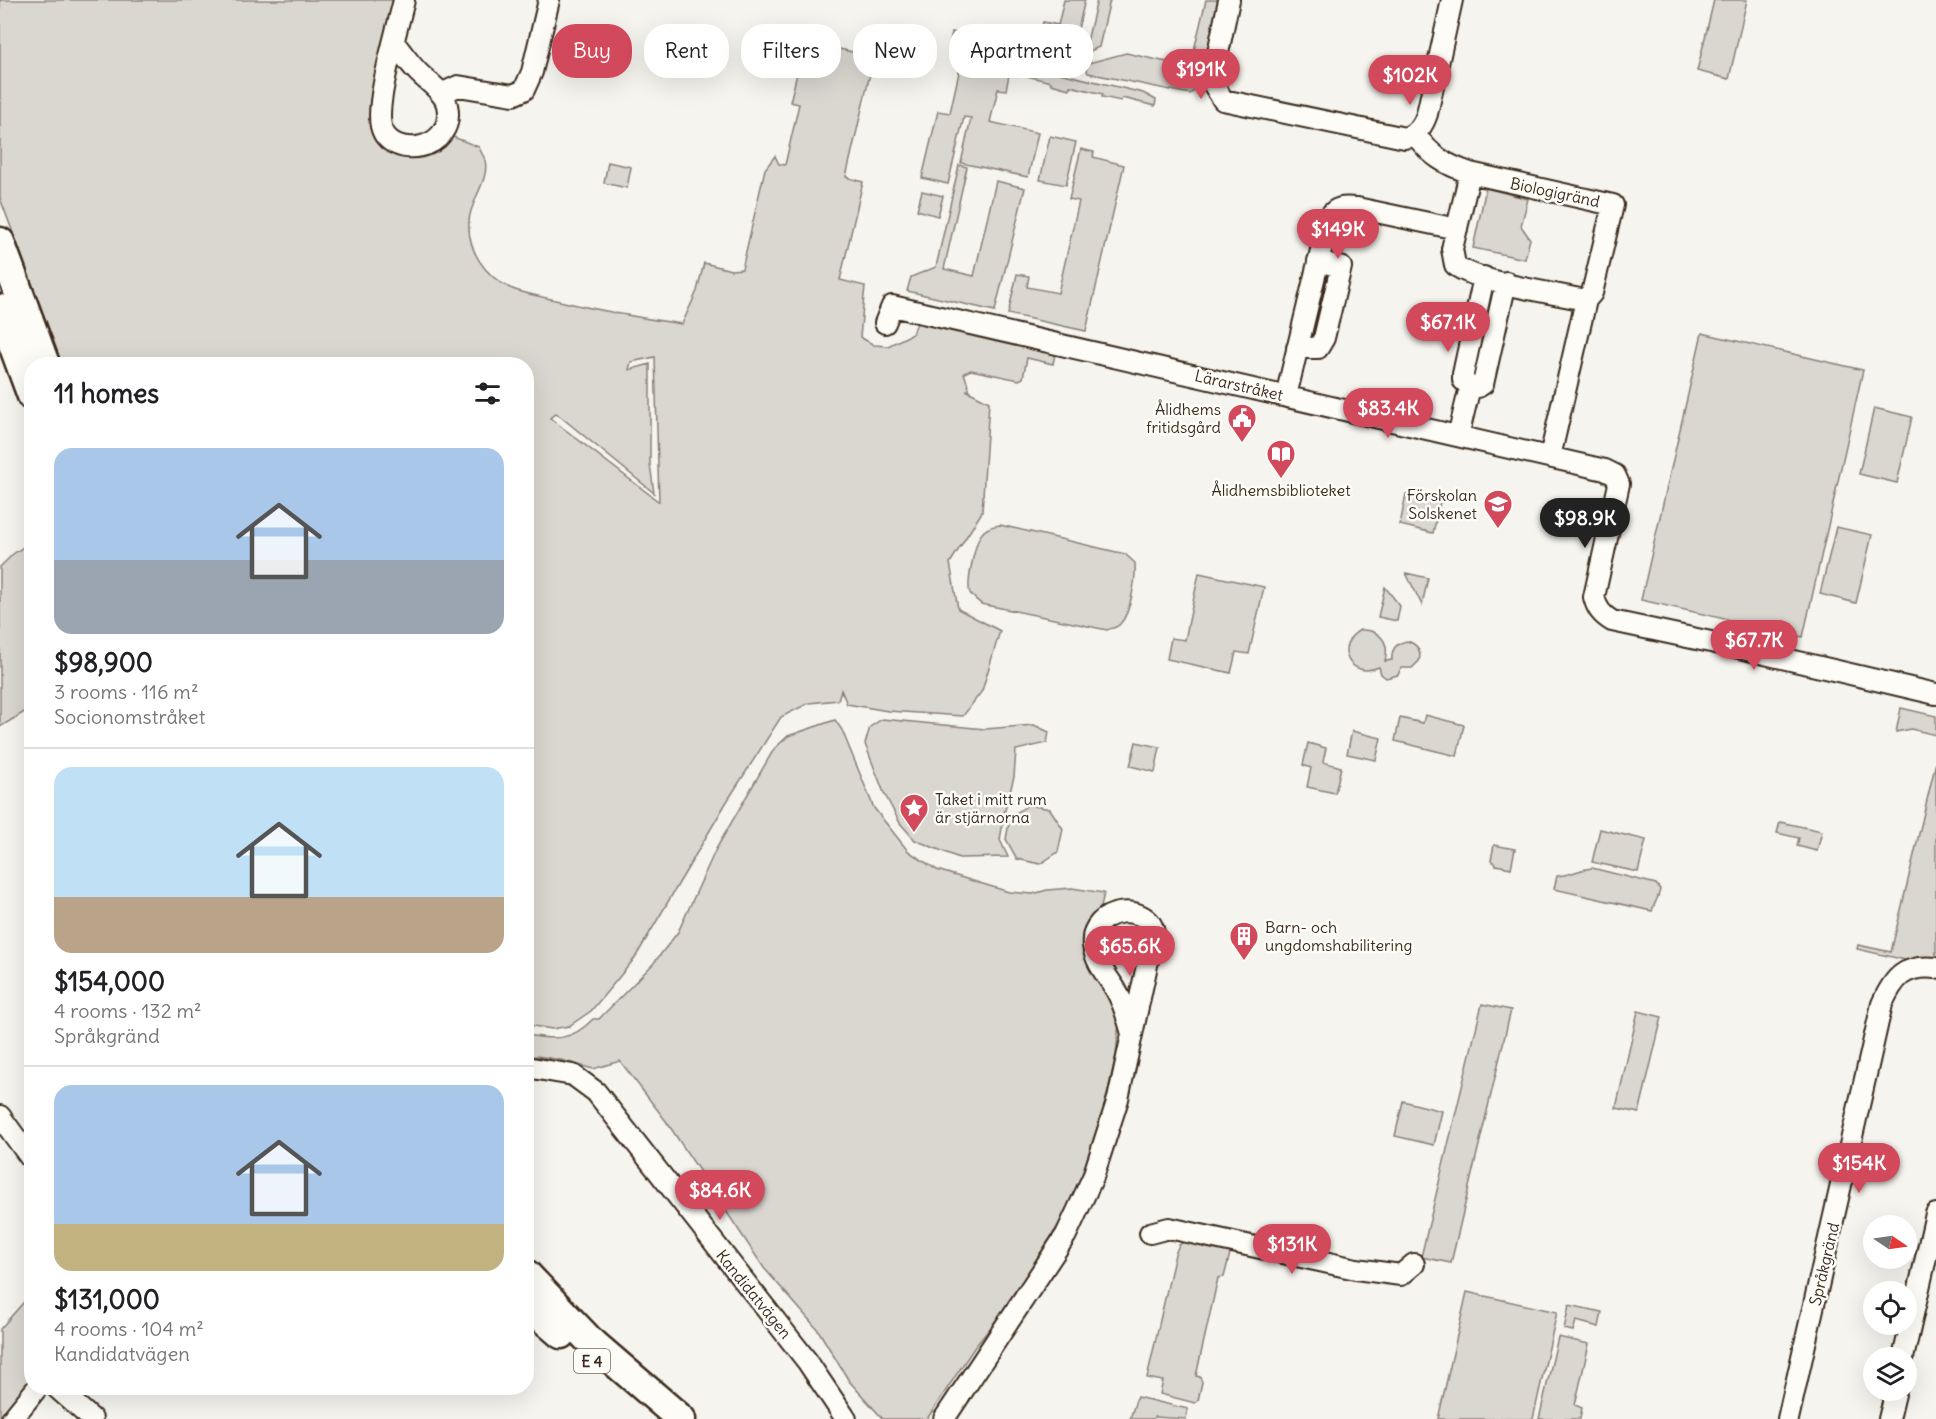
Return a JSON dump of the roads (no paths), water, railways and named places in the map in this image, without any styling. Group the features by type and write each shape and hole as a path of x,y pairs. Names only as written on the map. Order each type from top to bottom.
{"highway":[{"path":"0,242 42,357"},
{"path":"0,309 24,374"},
{"name":"E 4","path":"534,1282 588,1339 681,1419"},
{"name":"E 4","path":"534,1311 658,1419"}],"street":[{"path":"394,43 446,102 448,114 443,133 435,141 416,147 404,146 385,136 380,124 380,109 394,43 405,0"},
{"path":"441,94 458,86 513,95 524,90 532,72 549,0"},
{"path":"1230,0 1212,82 1222,100 1405,138 1414,134 1423,125 1427,114 1452,0"},
{"name":"Biologigränd","path":"1414,134 1427,151 1447,165 1470,173 1613,205 1592,293 1586,300 1550,457"},
{"path":"1470,173 1452,249 1455,265 1462,270 1484,277 1586,300"},
{"path":"1286,396 1329,217 1334,210 1342,206 1457,230"},
{"path":"1484,277 1463,374 1463,380 1470,387 1483,384 1506,282"},
{"name":"Lärarstråket","path":"885,323 892,306 1605,470 1615,475 1619,484 1594,597 1596,607 1612,621 1936,694"},
{"path":"1458,436 1470,387"},
{"path":"944,1419 1066,1235 1093,1177 1105,1144 1118,1099 1154,933 1149,921 1132,913 1123,912 1106,916 1099,923 1094,932 1093,944 1095,955 1127,1014 1132,1034"},
{"name":"Språkgränd","path":"1788,1419 1882,1004 1892,982 1902,974 1914,969 1936,968"},
{"name":"Kandidatvägen","path":"534,1068 573,1075 596,1092 807,1361 846,1419"},
{"path":"534,1076 559,1073"},
{"path":"0,1116 24,1149"},
{"path":"1906,1347 1936,1214"},
{"path":"1150,1233 1169,1228 1356,1269 1401,1275 1414,1264"},
{"path":"12,1419 31,1395"},
{"path":"65,1395 92,1419"},
{"path":"1889,1419 1893,1401"}],"place":[{"name":"Ålidhems fritidsgård","path":"1242,444"},
{"name":"Ålidhemsbiblioteket","path":"1281,480"},
{"name":"Förskolan Solskenet","path":"1498,530"},
{"name":"Taket i mitt rum är stjärnorna","path":"914,834"},
{"name":"Barn- och ungdomshabilitering","path":"1244,962"}]}
